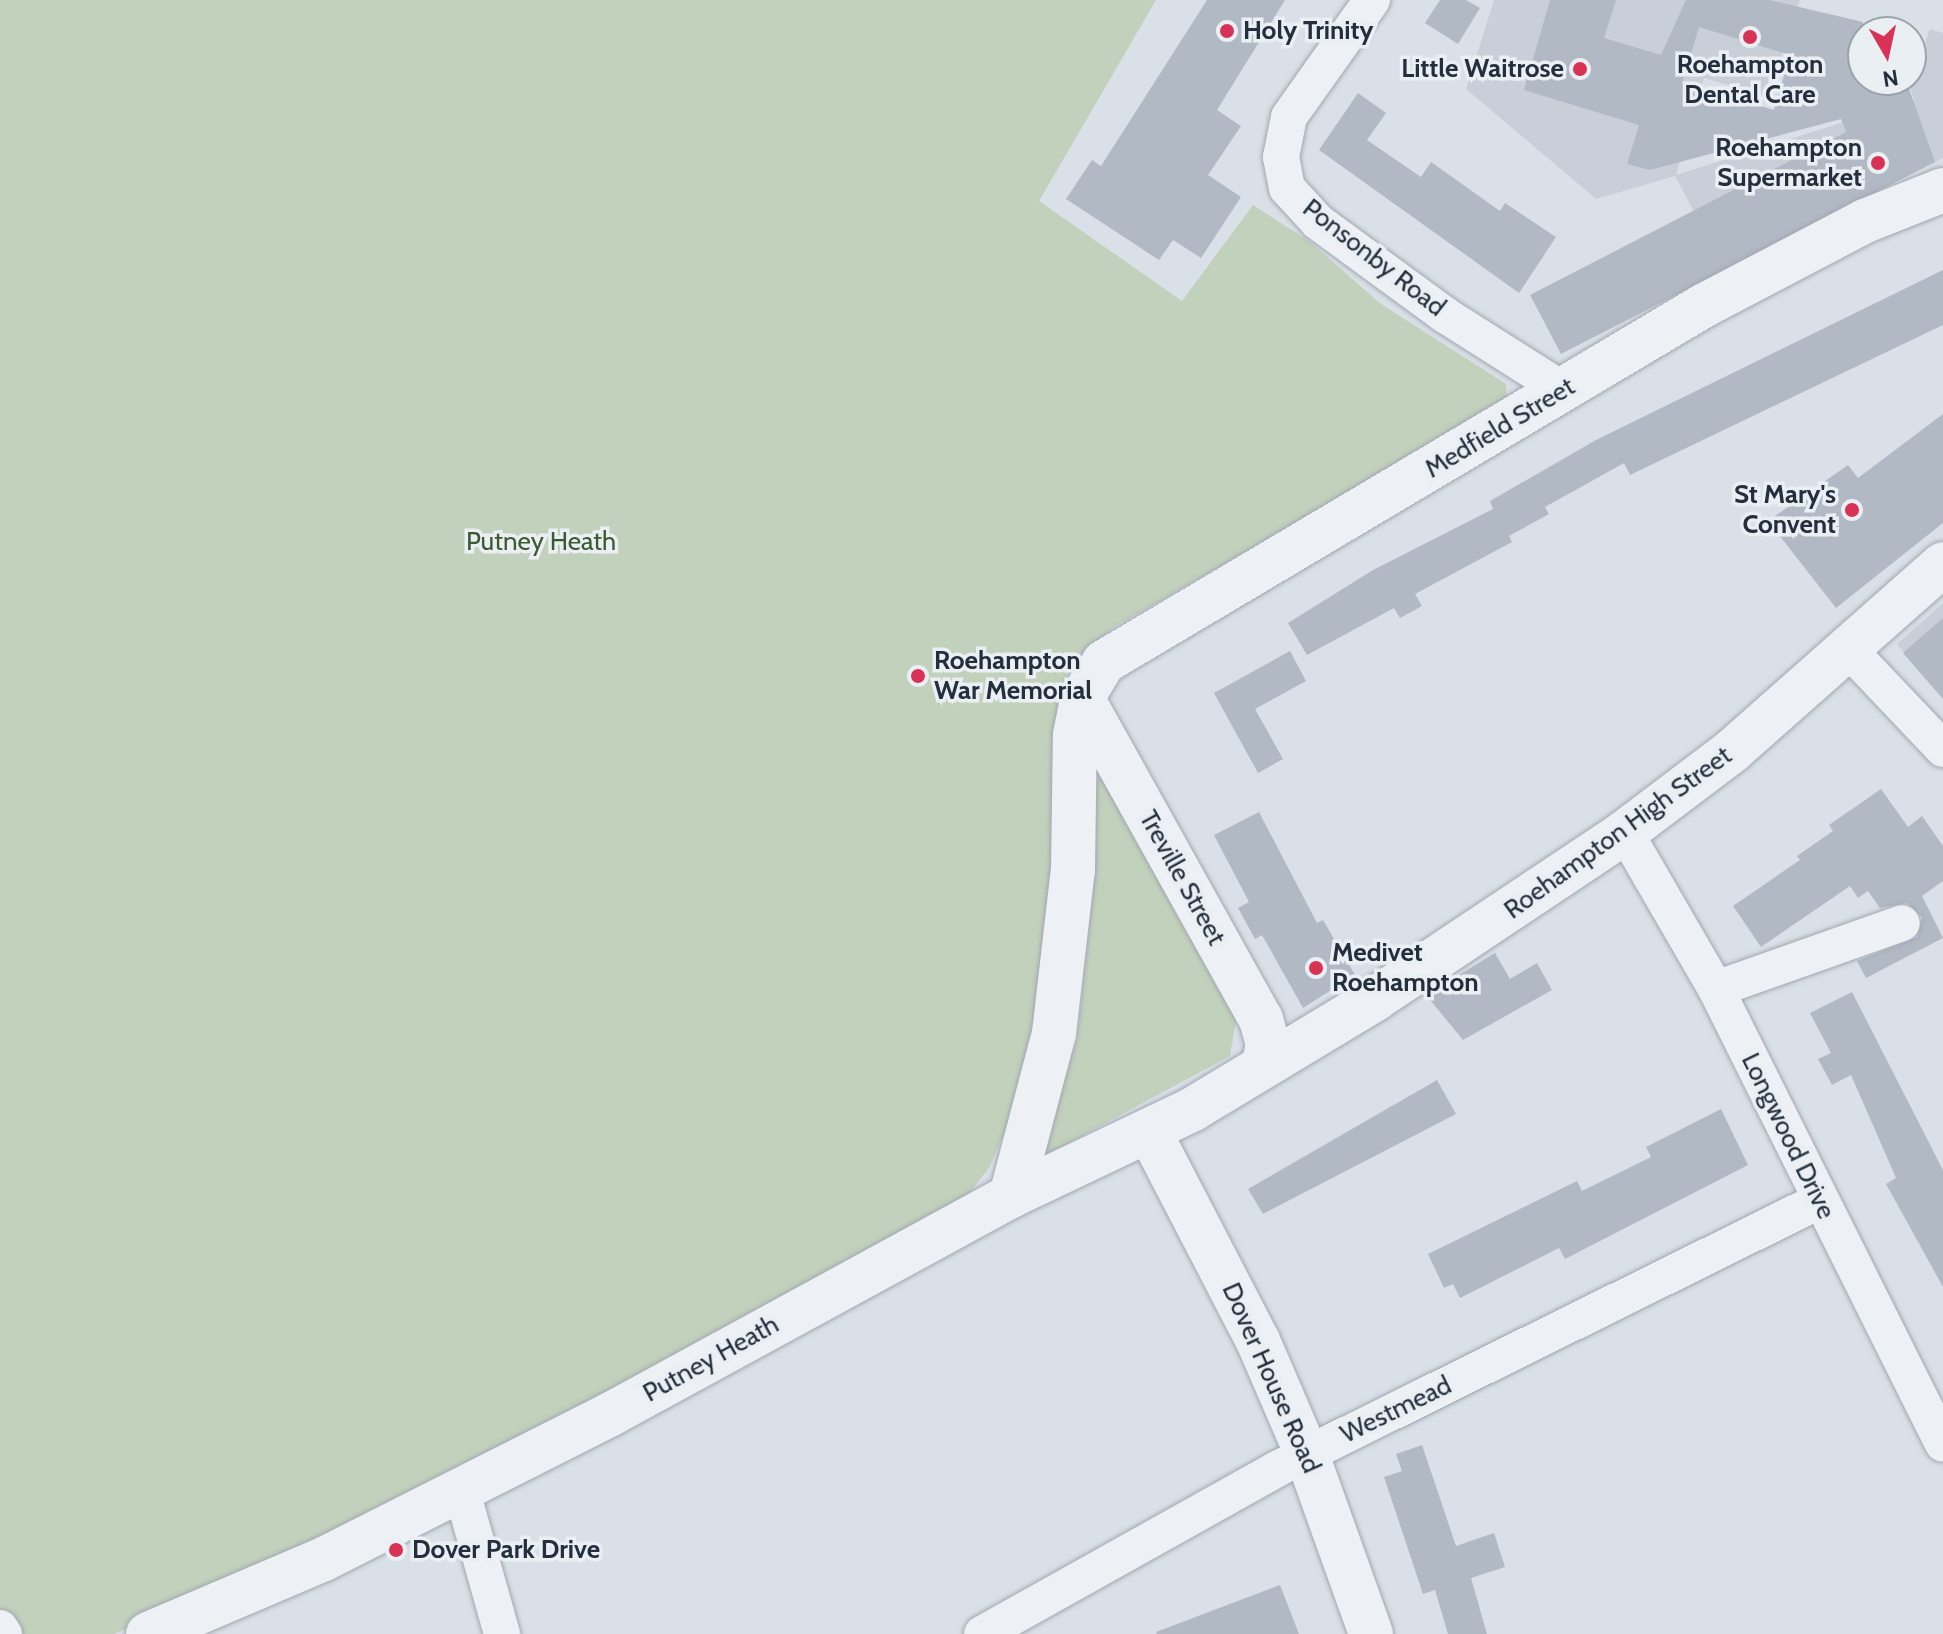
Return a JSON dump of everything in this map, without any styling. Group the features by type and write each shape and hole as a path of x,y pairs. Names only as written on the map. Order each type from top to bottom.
{"street":[{"name":"Ponsonby Road","path":"1372,0 1289,117 1281,157 1287,188 1318,222 1445,315 1563,390"},
{"name":"Medfield Street","path":"1082,698 1104,662 1129,645 1716,299 1865,221 1943,190"},
{"name":"Roehampton High Street","path":"1264,1062 1375,999 1625,832 1850,651 1943,564"},
{"path":"1850,651 1943,749"},
{"name":"Treville Street","path":"1082,698 1261,1019 1268,1045 1264,1062"},
{"path":"1011,1196 1054,1033 1073,870 1082,698"},
{"name":"Longwood Drive","path":"1625,832 1716,989 1819,1201 1943,1444"},
{"path":"1716,989 1902,923"},
{"name":"Putney Heath","path":"148,1634 324,1559 1011,1196 1149,1131 1264,1062"},
{"name":"Dover House Road","path":"1149,1131 1245,1314 1307,1455 1371,1634"},
{"name":"Westmead","path":"982,1634 1307,1455 1819,1201"},
{"path":"461,1488 502,1634"},
{"path":"0,1628 4,1634"}],"shaded area":[{"path":"1494,0 1800,0 1768,97 1704,78 1676,175 1914,100 1913,96 1927,96 1927,38 1930,29 1943,33 1943,158 1724,268 1675,176 1596,199 1466,89"},
{"path":"1943,603 1943,699 1897,644"}],"green space":[{"name":"Putney Heath","path":"0,0 1156,0 1039,201 1182,301 1253,205 1309,241 1381,304 1506,384 1507,403 1112,628 1067,666 1057,898 1037,1059 989,1168 958,1207 397,1503 114,1634 0,1634"},
{"path":"1103,776 1237,1014 1230,1056 1033,1162 1077,1040 1090,919 1087,816 1092,784"}],"building":[{"path":"1207,0 1285,0 1217,110 1241,126 1208,175 1241,197 1201,258 1173,240 1159,260 1066,199 1092,160 1101,166"},
{"path":"1440,0 1466,0 1480,8 1458,44 1425,23"},
{"path":"1550,0 1616,0 1604,38 1661,55 1686,0 1769,0 1847,18 1847,96 1912,96 1935,162 1561,354 1530,295 1846,132 1841,119 1650,170 1627,164 1639,125 1524,90","holes":["1699,27 1790,55 1774,110 1682,83"]},
{"path":"1358,93 1386,113 1367,140 1421,177 1431,162 1500,211 1505,203 1556,237 1519,293 1319,150"},
{"path":"1943,270 1943,325 1630,475 1624,463 1545,507 1549,514 1509,536 1512,542 1415,594 1422,606 1400,618 1394,608 1307,655 1288,623 1373,570 1493,509 1490,501 1596,440"},
{"name":"St Mary's Convent","path":"1943,414 1943,523 1836,608 1768,521 1848,465 1858,478"},
{"path":"1943,618 1943,699 1903,653"},
{"path":"1290,651 1306,681 1255,709 1283,759 1258,773 1214,693"},
{"path":"1881,789 1908,827 1922,816 1943,846 1943,881 1922,896 1943,938 1866,978 1857,961 1917,937 1922,917 1907,903 1880,908 1868,891 1858,898 1850,886 1761,947 1733,906 1800,860 1797,856 1833,831 1829,825"},
{"path":"1259,812 1317,923 1323,920 1355,975 1303,1008 1262,935 1255,939 1238,908 1249,902 1214,835"},
{"path":"1495,953 1510,979 1537,963 1552,990 1463,1040 1426,995"},
{"path":"1852,992 1943,1170 1943,1287 1886,1184 1896,1178 1851,1075 1832,1085 1818,1059 1831,1053 1810,1013"},
{"path":"1437,1080 1456,1114 1263,1214 1248,1189"},
{"path":"1721,1109 1748,1165 1565,1259 1559,1248 1460,1298 1453,1284 1444,1288 1428,1254 1577,1181 1582,1191 1651,1157 1646,1147"},
{"path":"1422,1445 1456,1546 1494,1533 1505,1567 1471,1578 1487,1634 1448,1634 1435,1590 1423,1594 1384,1477 1402,1471 1396,1454"},
{"path":"1280,1585 1299,1634 1156,1632"}],"place":[{"name":"Holy Trinity","path":"1227,31"},
{"name":"Roehampton Dental Care","path":"1750,37"},
{"name":"Little Waitrose","path":"1580,69"},
{"name":"Roehampton Supermarket","path":"1878,163"},
{"name":"St Mary's Convent","path":"1852,510"},
{"name":"Roehampton War Memorial","path":"918,676"},
{"name":"Medivet Roehampton","path":"1316,968"},
{"name":"Dover Park Drive","path":"396,1550"}]}
